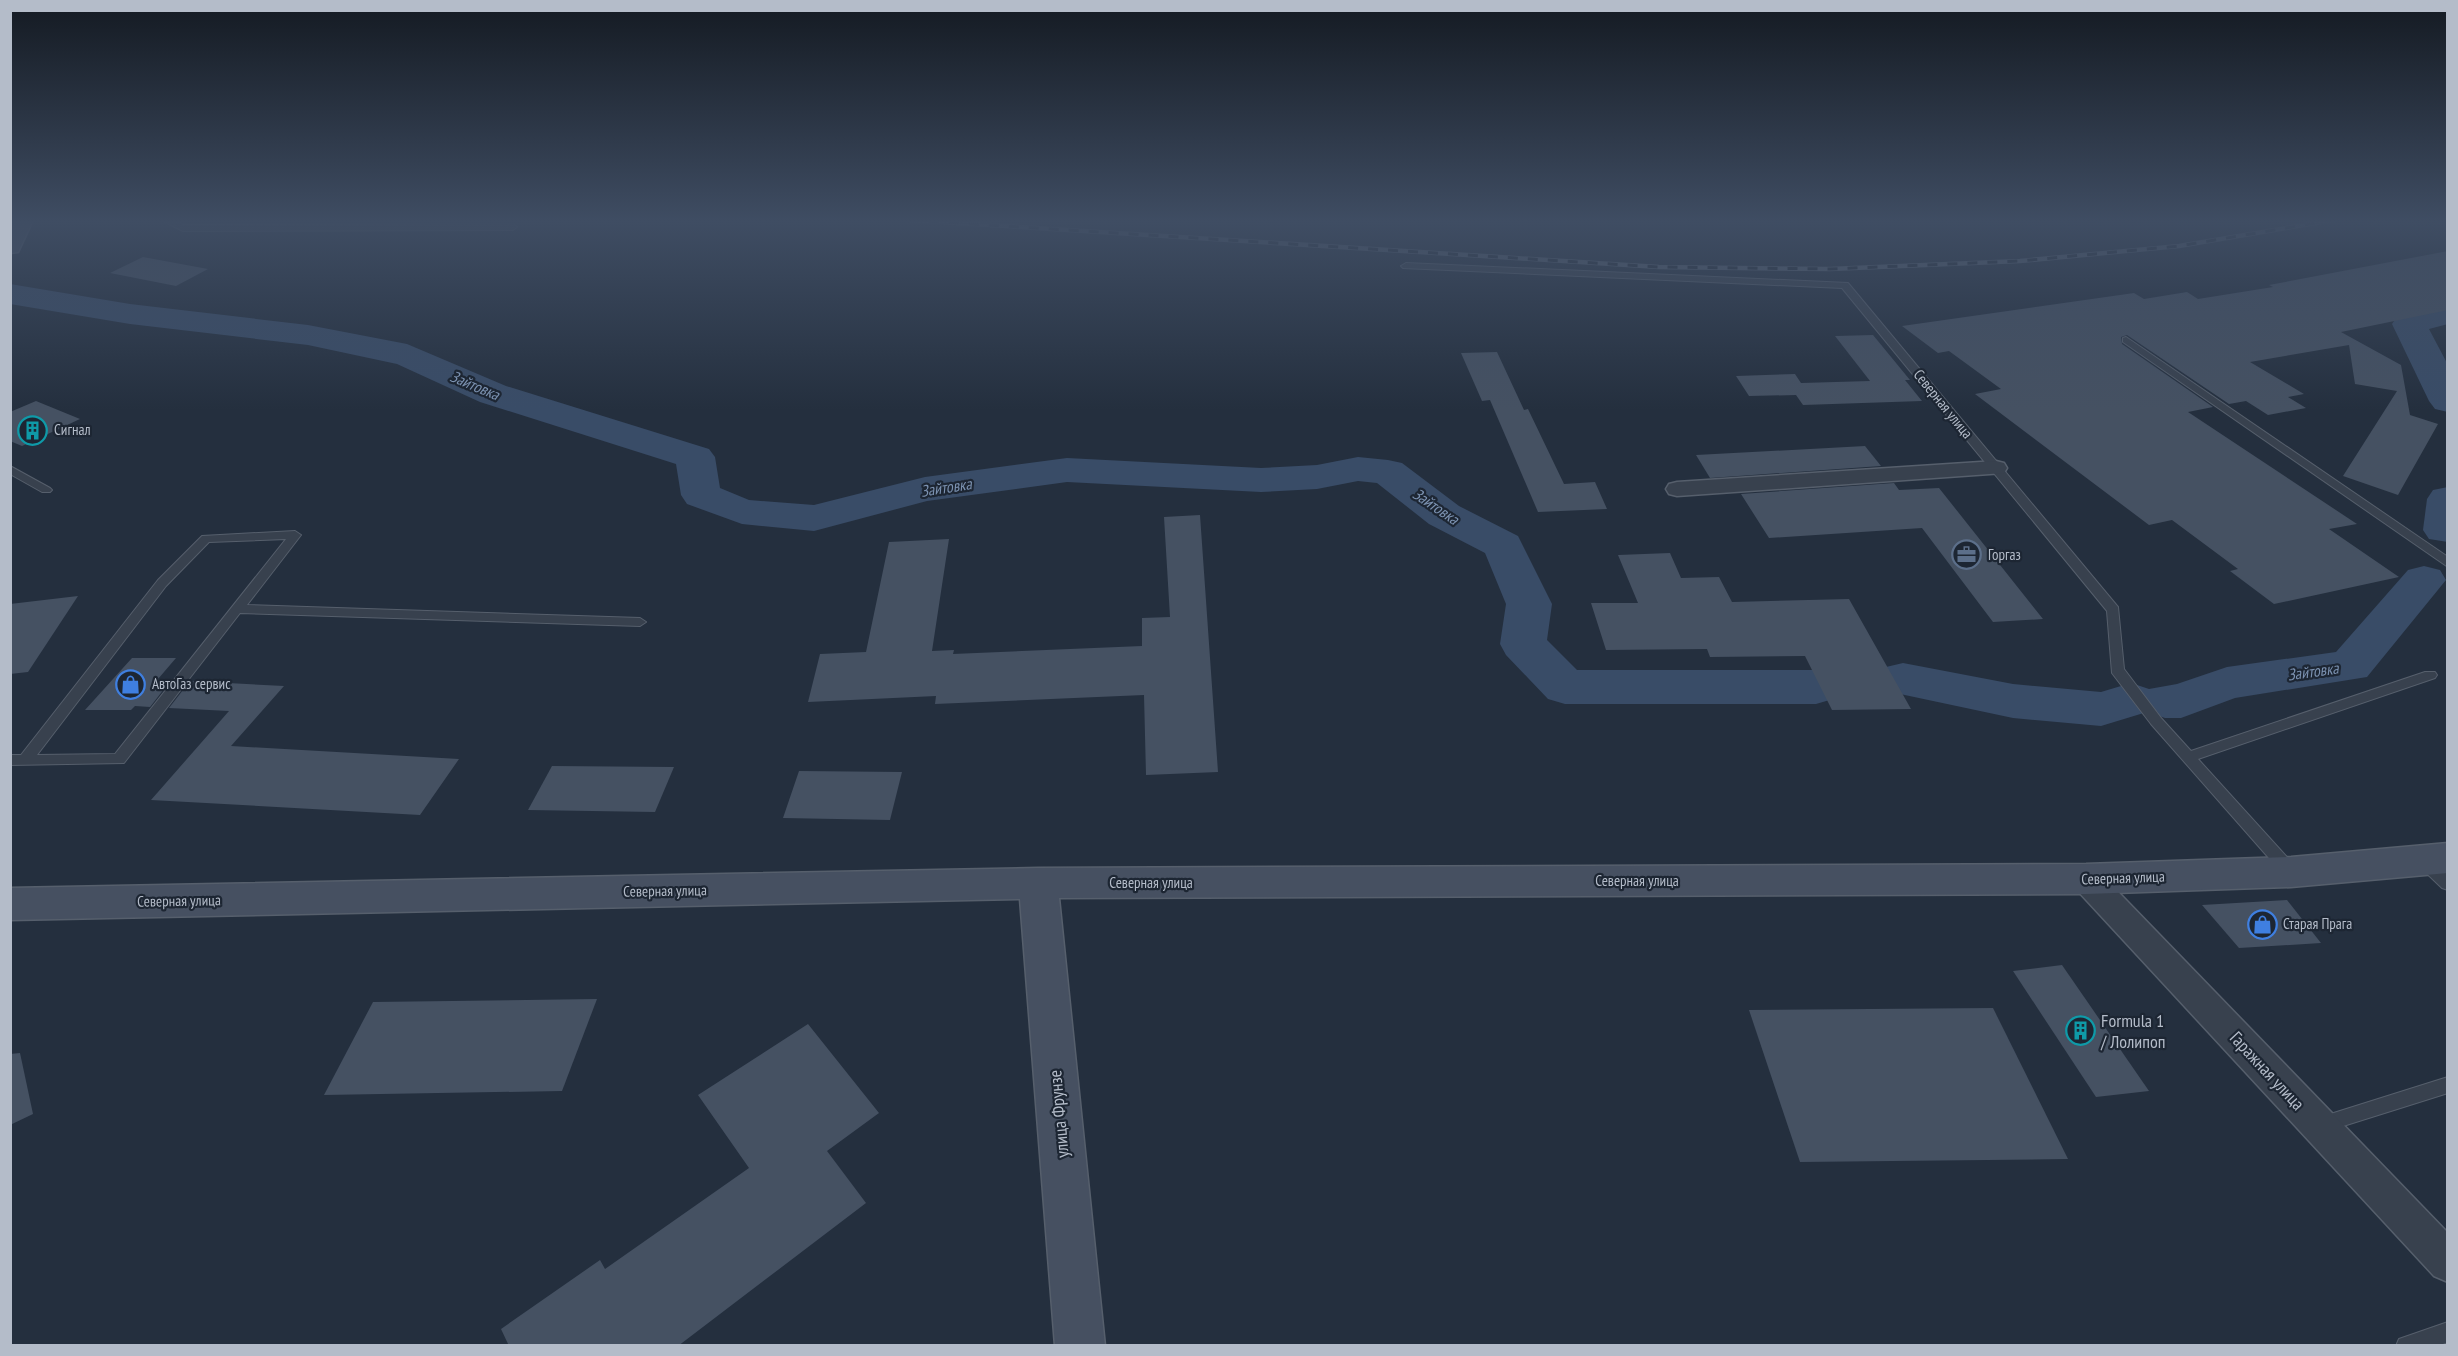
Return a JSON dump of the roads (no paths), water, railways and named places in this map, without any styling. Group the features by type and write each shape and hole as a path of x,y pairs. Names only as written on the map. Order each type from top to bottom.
{"main road":[{"name":"Северная улица","path":"10,904 1038,883 2086,879 2440,868"},
{"name":"улица Фрунзе","path":"1038,883 1080,1346"}],"street":[{"path":"1677,489 1996,468"},
{"name":"Гаражная улица","path":"2086,879 2448,1262"}],"lane":[{"name":"Северная улица","path":"1805,283 1845,285 1996,468 2113,610 2117,670 2156,721 2291,872"},
{"path":"2127,340 2448,563"},
{"path":"10,469 46,490"},
{"path":"10,760 25,760 119,759 295,535 206,539 162,583 25,760"},
{"path":"237,609 640,622"},
{"path":"2188,757 2430,675"},
{"path":"2319,1126 2448,1085"},
{"path":"2406,1346 2448,1332"}],"waterway":[{"name":"Зайтовка","path":"10,294 130,314 308,335 407,355 493,394 695,457 701,495 742,512 814,518 925,489 1067,470 1123,471 1261,480 1317,477 1358,469 1388,472 1444,515 1503,545 1529,604 1523,644 1565,687 1816,687"},
{"name":"Зайтовка","path":"2448,313 2409,324 2448,401"},
{"name":"Зайтовка","path":"2444,530 2448,499"},
{"name":"Зайтовка","path":"2165,701 2181,701 2227,683 2350,666 2424,580"},
{"name":"Зайтовка","path":"1903,679 2013,701 2101,709 2131,700"}],"place":[{"name":"Сигнал","path":"33,430"},
{"name":"Горгаз","path":"1967,555"},
{"name":"АвтоГаз сервис","path":"131,684"},
{"name":"Старая Прага","path":"2262,924"},
{"name":"Formula 1 / Лолипоп","path":"2080,1031"}]}
